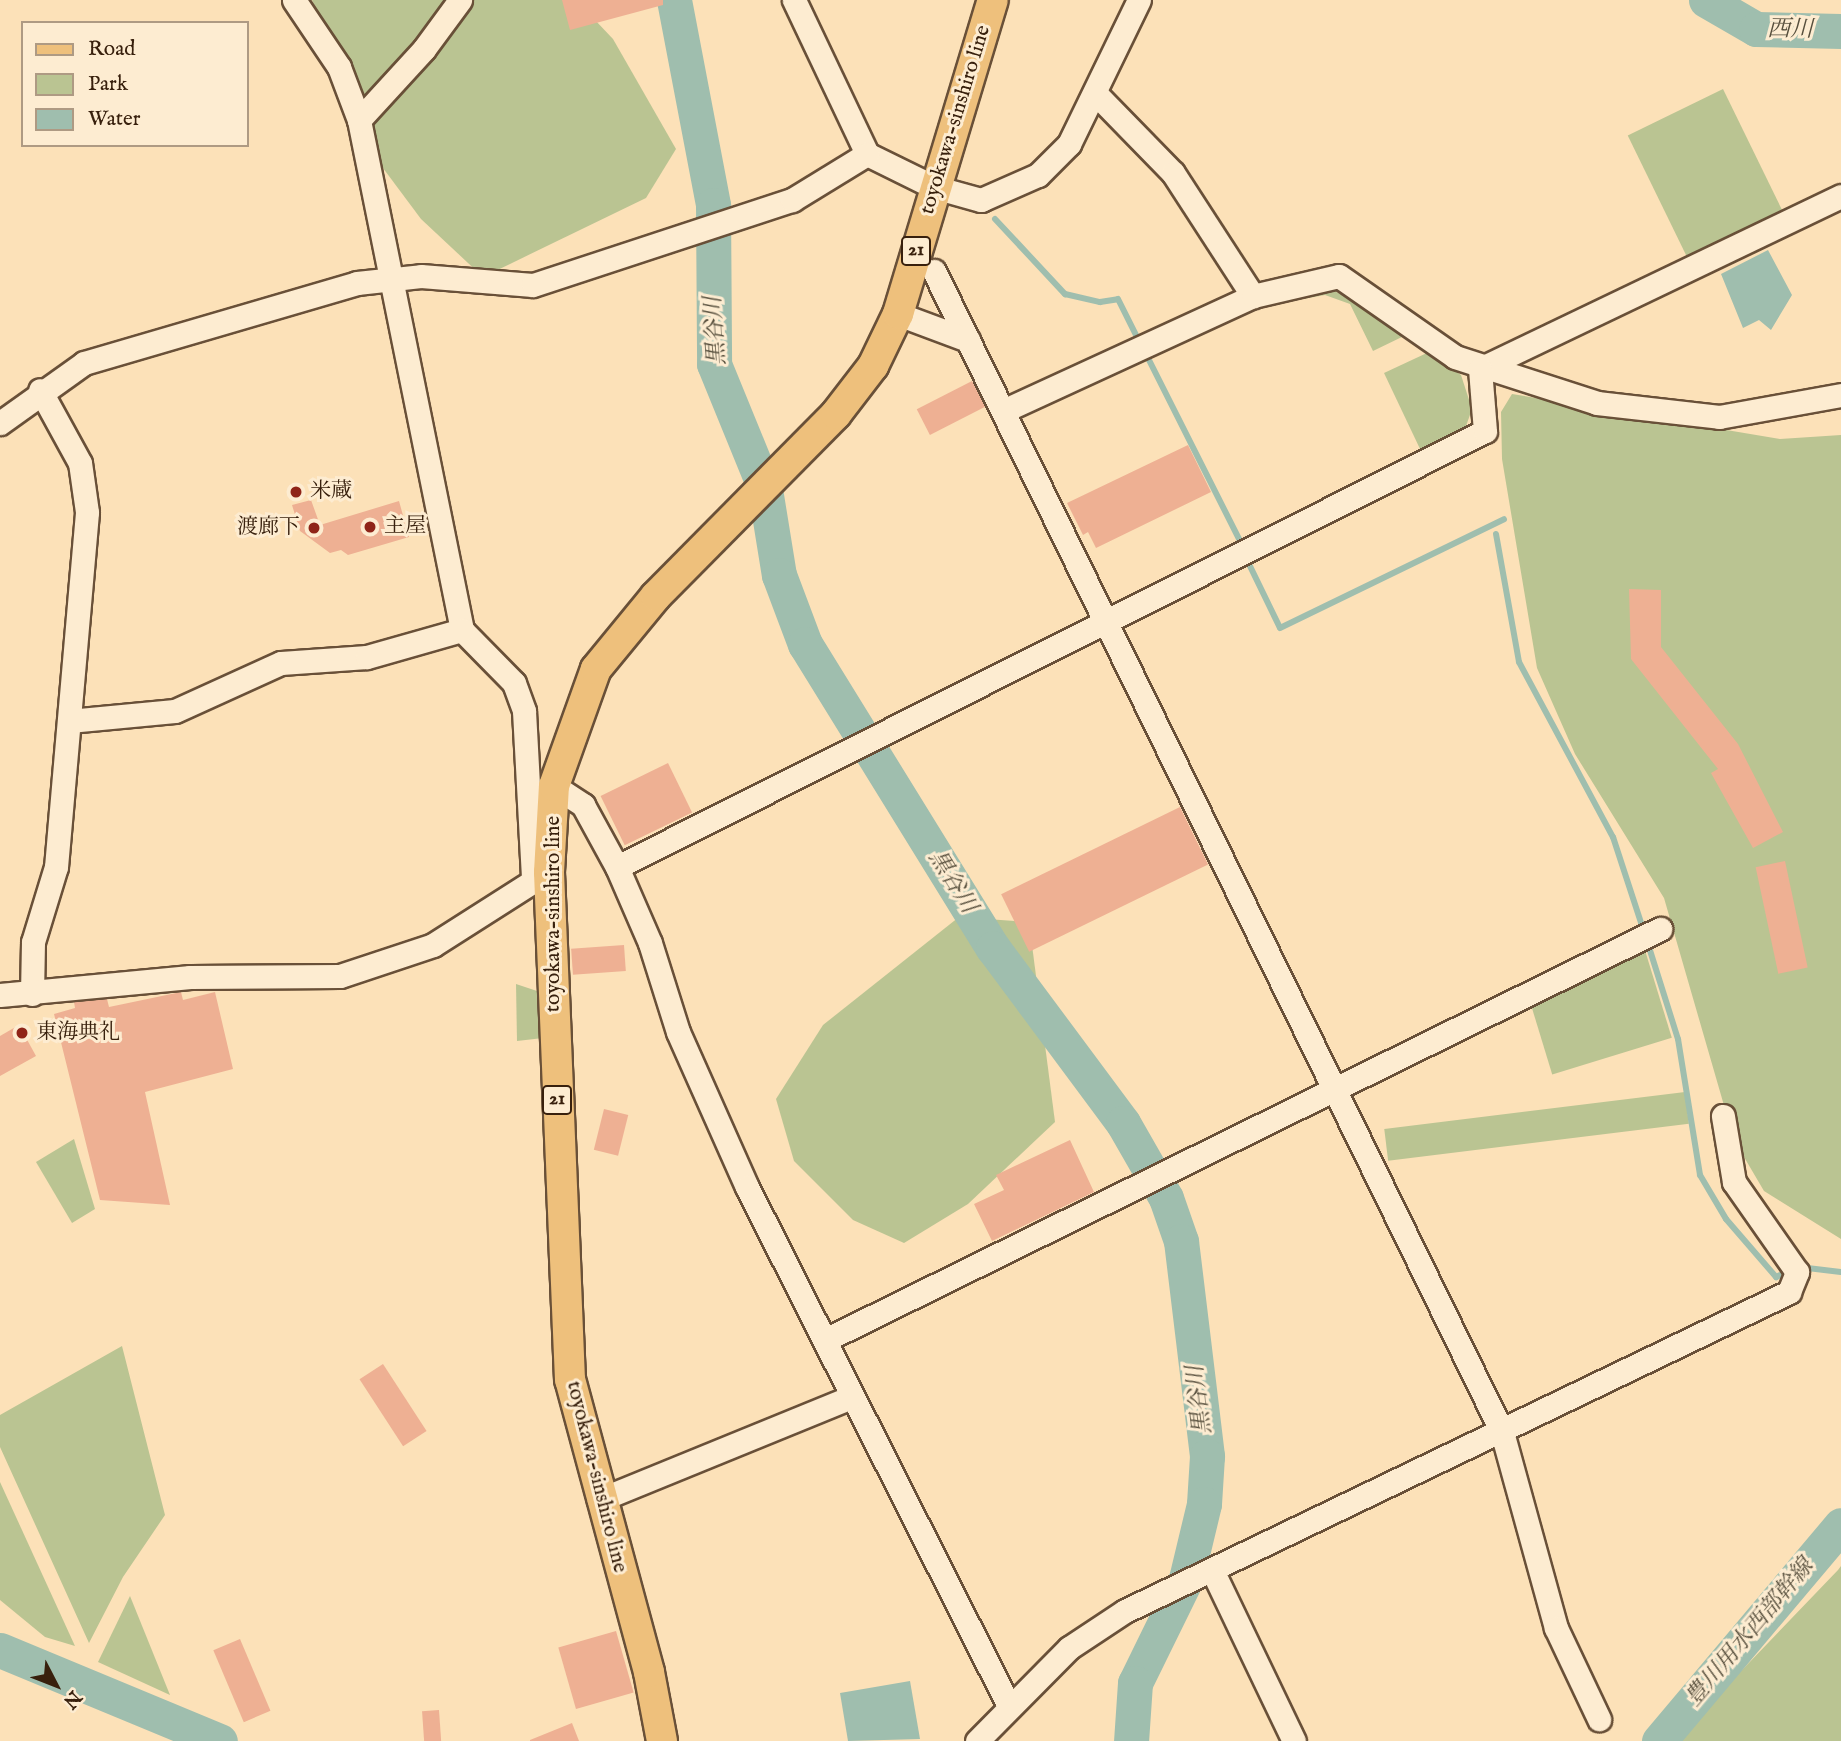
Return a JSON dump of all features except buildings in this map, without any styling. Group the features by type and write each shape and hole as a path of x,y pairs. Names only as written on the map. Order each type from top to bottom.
{"main road":[{"name":"toyokawa-sinshiro line","path":"662,1741 649,1672 599,1500 570,1380 541,875 554,786 596,668 656,596 781,471 873,366 898,314 934,187 993,0"}],"street":[{"path":"0,995 190,977 340,976 433,945 541,875 524,711 514,683 463,630 359,120 339,67 294,0"},
{"path":"359,120 425,49 460,0"},
{"path":"794,0 867,154 934,187 991,199 1038,175 1069,144 1096,94 1139,0"},
{"path":"1096,94 1173,173 1253,296"},
{"path":"0,423 40,390 84,363 323,291 391,279 533,285 792,200 867,154"},
{"path":"1480,369 1841,196"},
{"path":"934,271 1108,617 1502,1432 1556,1628 1598,1719"},
{"path":"1003,411 1253,296 1339,276 1444,351 1480,369 1597,402 1673,414 1719,417 1841,395"},
{"path":"898,314 968,340"},
{"path":"617,867 1108,617 1485,431 1480,369"},
{"path":"32,993 33,943 56,867 87,512 80,463 40,390"},
{"path":"69,720 175,711 281,663 367,657 463,630"},
{"path":"554,786 583,804 617,867 650,943 678,1032 747,1187 1009,1706"},
{"path":"825,1340 1660,929"},
{"path":"977,1741 1069,1648 1125,1611 1213,1572 1781,1299 1794,1286 1794,1266 1734,1182 1723,1139 1723,1116"},
{"path":"599,1500 851,1397"},
{"path":"1213,1572 1294,1741"}],"green space":[{"path":"312,0 576,0 613,39 676,149 646,198 483,277 421,219 377,160"},
{"path":"1723,89 1784,215 1689,261 1628,135"},
{"path":"1331,290 1354,299 1406,335 1373,351 1350,304 1325,295 1292,301"},
{"path":"1429,352 1461,375 1472,409 1465,429 1421,451 1384,373"},
{"path":"1512,394 1780,439 1841,435 1841,1239 1764,1191 1734,1140 1664,898 1575,754 1537,668 1502,459 1501,412"},
{"path":"959,917 1029,922 1055,1122 968,1204 904,1243 853,1220 794,1161 776,1099 823,1025"},
{"path":"1644,947 1672,1038 1552,1074 1524,984"},
{"path":"516,984 543,993 543,1038 517,1041"},
{"path":"1685,1092 1689,1124 1388,1161 1384,1129"},
{"path":"74,1139 95,1209 72,1223 36,1162"},
{"path":"122,1346 165,1515 123,1577 89,1643 0,1447 0,1415"},
{"path":"0,1482 75,1646 45,1637 0,1600"},
{"path":"1841,1566 1841,1741 1674,1741 1838,1570"},
{"path":"130,1596 170,1695 98,1662"}],"water":[{"path":"1768,250 1792,295 1771,330 1759,320 1743,328 1721,274"},
{"path":"910,1681 920,1739 848,1741 840,1693"}],"waterway":[{"name":"黒谷川","path":"674,0 713,205 714,364 765,489 779,575 805,644 993,948 1123,1123 1166,1198 1181,1241 1207,1456 1204,1504 1186,1579 1135,1683 1131,1741"},
{"name":"西川","path":"1706,0 1756,29 1841,31"},
{"path":"995,219 1065,294 1100,302 1118,299 1137,337"},
{"path":"1147,356 1239,539"},
{"path":"1248,562 1280,628 1504,519"},
{"path":"1496,534 1519,662 1613,837 1648,944 1678,1039 1700,1175 1726,1219 1776,1277 1789,1271"},
{"path":"1799,1267 1841,1272"},
{"name":"豊川用水西部幹線","path":"1659,1741 1841,1525"},
{"name":"豊川用水西部幹線","path":"0,1650 220,1741"}],"place":[{"name":"米蔵","path":"296,492"},
{"name":"主屋","path":"370,527"},
{"name":"渡廊下","path":"314,528"},
{"name":"東海典礼","path":"22,1033"}]}
